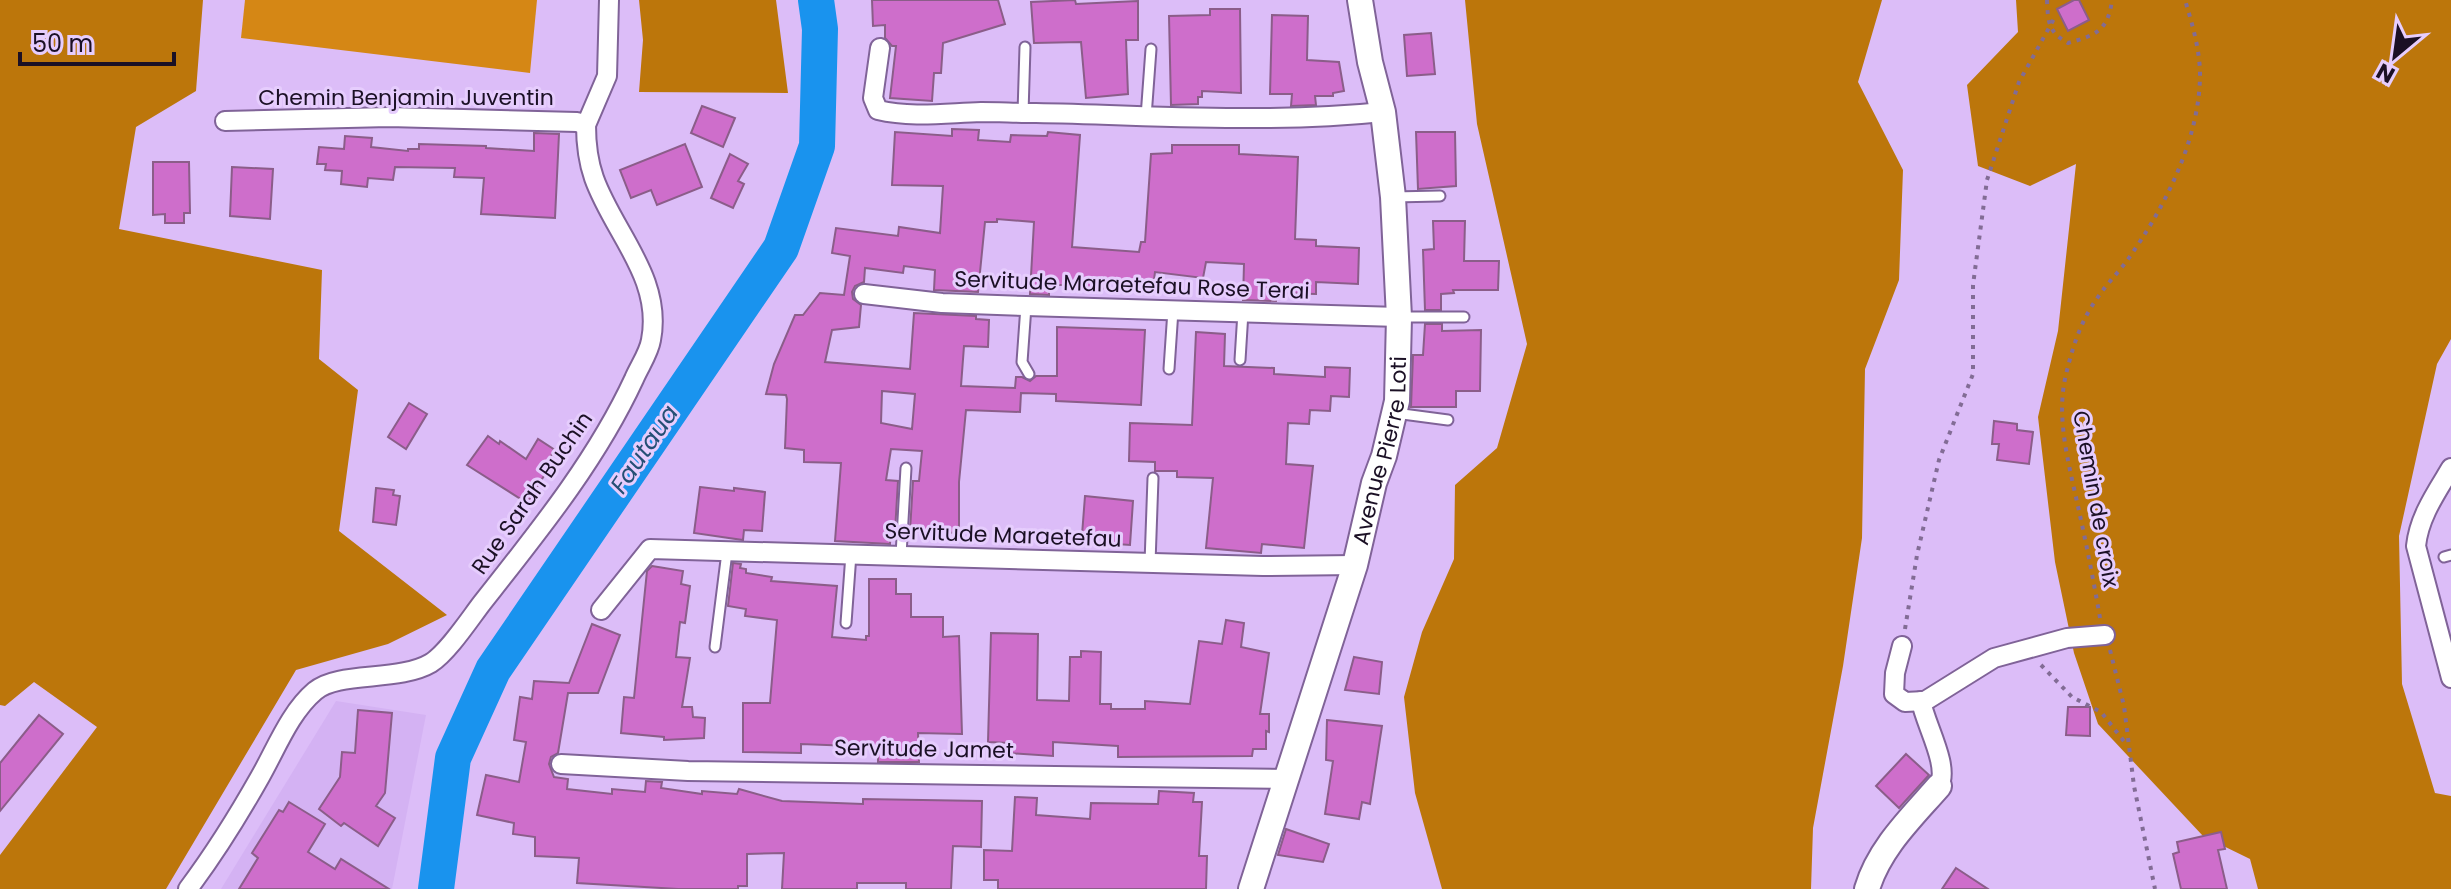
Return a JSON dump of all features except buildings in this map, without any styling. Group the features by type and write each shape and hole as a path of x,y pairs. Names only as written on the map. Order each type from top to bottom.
{"main road":[{"name":"Avenue Pierre Loti","path":"1251,889 1355,565 1374,483 1395,413 1400,374 1393,197 1383,112 1370,62 1365,6"},
{"path":"1867,889 1879,860 1895,836 1939,786"}],"street":[{"path":"586,125 607,76 609,0"},
{"path":"880,48 873,98 878,110 941,115 1023,113 1320,119 1383,112"},
{"name":"Chemin Benjamin Juventin","path":"225,121 389,117 577,122 586,125"},
{"name":"Rue Sarah Buchin","path":"188,889 224,840 297,711 317,689 339,682 406,674 433,662 516,560 604,440 651,342 652,310 640,267 595,179 588,155 586,125"},
{"name":"Servitude Maraetefau Rose Terai","path":"864,294 942,303 1399,317"},
{"path":"2451,468 2417,529 2416,546 2451,678"},
{"name":"Servitude Maraetefau","path":"601,610 650,549 1150,563 1355,565"},
{"path":"1902,646 1895,673 1894,694 1905,702 1925,701 1994,658 2067,638 2105,635"},
{"path":"1921,701 1942,767 1943,779 1939,786"},
{"name":"Servitude Jamet","path":"561,764 688,771 1287,779"}],"lane":[{"path":"1023,113 1025,47"},
{"path":"1146,117 1151,49"},
{"path":"1393,197 1440,196"},
{"path":"1026,306 1022,362 1029,374"},
{"path":"1169,369 1173,310"},
{"path":"1240,360 1243,312"},
{"path":"1399,317 1464,317"},
{"path":"1395,413 1448,420"},
{"path":"901,555 906,468"},
{"path":"1150,563 1153,478"},
{"path":"715,647 727,552"},
{"path":"846,623 851,554"}],"path":[{"path":"2047,0 2050,25 2056,36 2068,43 2094,35 2109,19 2112,0"},
{"name":"Chemin de croix","path":"2155,889 2134,786 2124,706 2105,635 2062,419 2065,381 2076,338 2094,302 2152,223 2174,178 2189,137 2197,105 2200,71 2185,0"},
{"path":"1902,646 1917,555 1939,460 1973,374 1973,285 1987,180 2019,82 2055,17"},
{"path":"2026,649 2072,697 2101,712 2129,748"}],"shaded area":[{"path":"0,0 203,0 196,91 136,127 119,229 322,270 319,359 358,390 339,531 447,615 388,644 296,670 166,889 0,889 0,855 97,727 34,682 5,706 0,705"},
{"path":"245,0 537,0 530,73 241,38"},
{"path":"639,0 776,0 788,93 639,92 643,40"},
{"path":"1465,0 1882,0 1858,82 1903,170 1899,280 1865,369 1862,538 1843,666 1813,828 1811,889 1442,889 1415,793 1404,697 1422,632 1454,559 1455,485 1497,448 1527,344 1477,124"},
{"path":"2016,0 2451,0 2451,339 2437,364 2399,536 2402,684 2435,793 2451,796 2451,889 2258,889 2250,859 2203,836 2098,724 2074,653 2055,562 2038,417 2058,331 2076,164 2030,186 1978,166 1967,85 2018,32"},
{"path":"336,701 426,715 392,889 221,889"}],"waterway":[{"name":"Fautaua","path":"436,889 453,758 493,670 781,248 817,146 820,29 816,0"}]}
